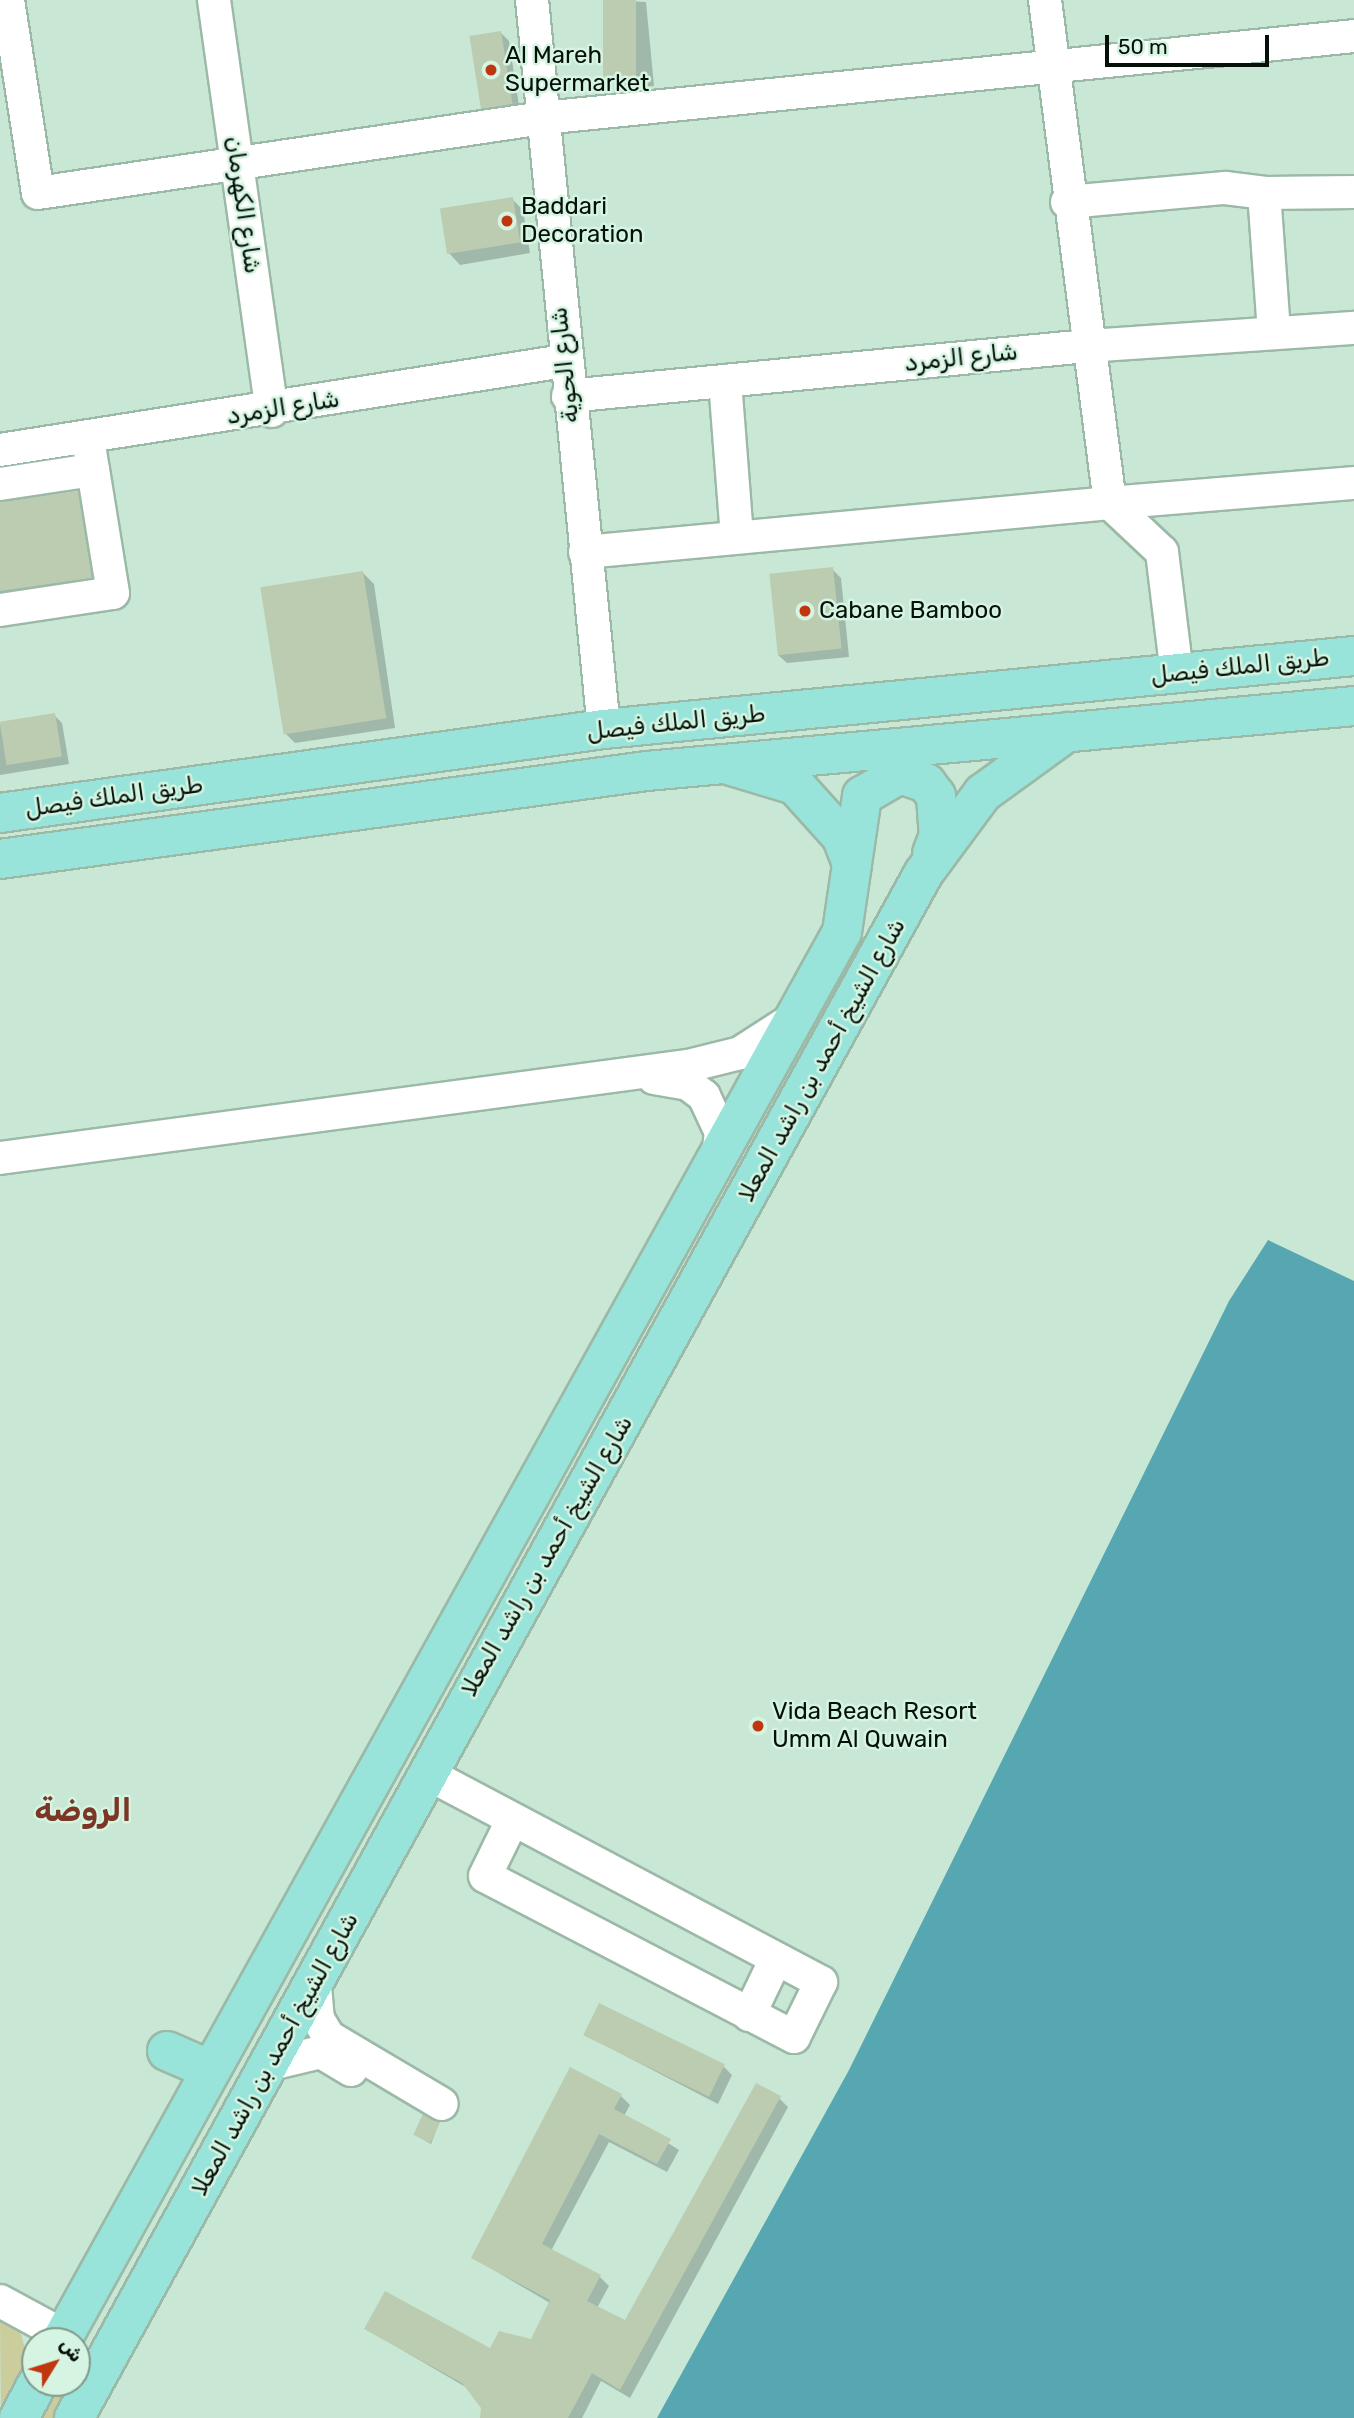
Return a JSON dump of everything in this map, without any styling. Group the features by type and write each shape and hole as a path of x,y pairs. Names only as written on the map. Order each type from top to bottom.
{"main road":[{"name":"طريق الملك فيصل","path":"0,813 604,729 1354,656"},
{"name":"طريق الملك فيصل","path":"0,859 725,764 1354,706"},
{"name":"شارع الشيخ أحمد بن راشد المعلا","path":"74,2418 315,1986 426,1773 923,874 983,793 1067,732"},
{"path":"725,764 795,785 841,836 852,864"},
{"name":"شارع الشيخ أحمد بن راشد المعلا","path":"68,2327 842,932 862,796 901,774 926,783 941,811 923,874"},
{"path":"167,2051 210,2070"},
{"path":"19,2418 30,2397"}],"street":[{"path":"8,0 38,193 543,118 1354,36"},
{"name":"شارع الكهرمان","path":"214,0 272,411"},
{"name":"شارع الحوية","path":"532,0 564,361 604,729"},
{"path":"1045,0 1067,202 1087,345 1099,382 1110,503 1162,552 1177,674"},
{"path":"1067,202 1225,188 1264,193 1354,192"},
{"path":"1264,193 1274,332"},
{"name":"شارع الزمرد","path":"568,396 1087,345 1354,328"},
{"name":"شارع الزمرد","path":"0,450 272,411 564,361"},
{"path":"725,381 737,536"},
{"path":"0,610 113,593 88,438"},
{"path":"0,484 93,470"},
{"path":"585,551 1354,483"},
{"path":"0,1158 624,1077 740,1053 797,1016"},
{"path":"624,1077 668,1078 704,1096 721,1132 718,1158"},
{"path":"426,1773 512,1821 821,1982 794,2037 485,1876 512,1821"},
{"path":"749,2015 776,1959"},
{"path":"271,2064 321,2052 437,2112 330,2037 318,2019 315,1986"},
{"path":"0,2301 44,2327"}],"green space":[{"path":"0,2320 20,2331 21,2334 21,2378 1,2418"},
{"path":"51,2397 76,2397 64,2418 41,2418"}],"water":[{"path":"1268,1240 1354,1281 1354,2418 657,2418 849,2070 1229,1301"}],"building":[{"path":"603,0 636,0 636,78 603,78"},
{"name":"Al Mareh Supermarket","path":"501,31 513,104 481,109 469,36"},
{"path":"513,197 520,242 447,254 440,209"},
{"path":"78,491 92,578 0,591 0,502"},
{"name":"Cabane Bamboo","path":"833,567 842,649 778,655 769,574"},
{"path":"363,571 386,718 284,734 260,587"},
{"path":"55,713 62,756 7,765 0,722"},
{"path":"599,2003 725,2064 709,2097 583,2035"},
{"path":"570,2067 622,2094 614,2109 671,2139 657,2164 599,2134 542,2244 601,2275 587,2301 625,2320 756,2083 781,2096 620,2390 592,2373 568,2418 480,2418 481,2408 462,2383 364,2329 385,2291 490,2348 499,2331 531,2339 550,2300 471,2258"},
{"path":"423,2114 440,2122 430,2143 413,2135"}],"place":[{"name":"Al Mareh Supermarket","path":"491,70"},
{"name":"Baddari Decoration","path":"507,221"},
{"name":"Cabane Bamboo","path":"805,611"},
{"name":"Vida Beach Resort Umm Al Quwain","path":"758,1726"}],"district":[{"name":"الروضة","path":"83,1810"}]}
